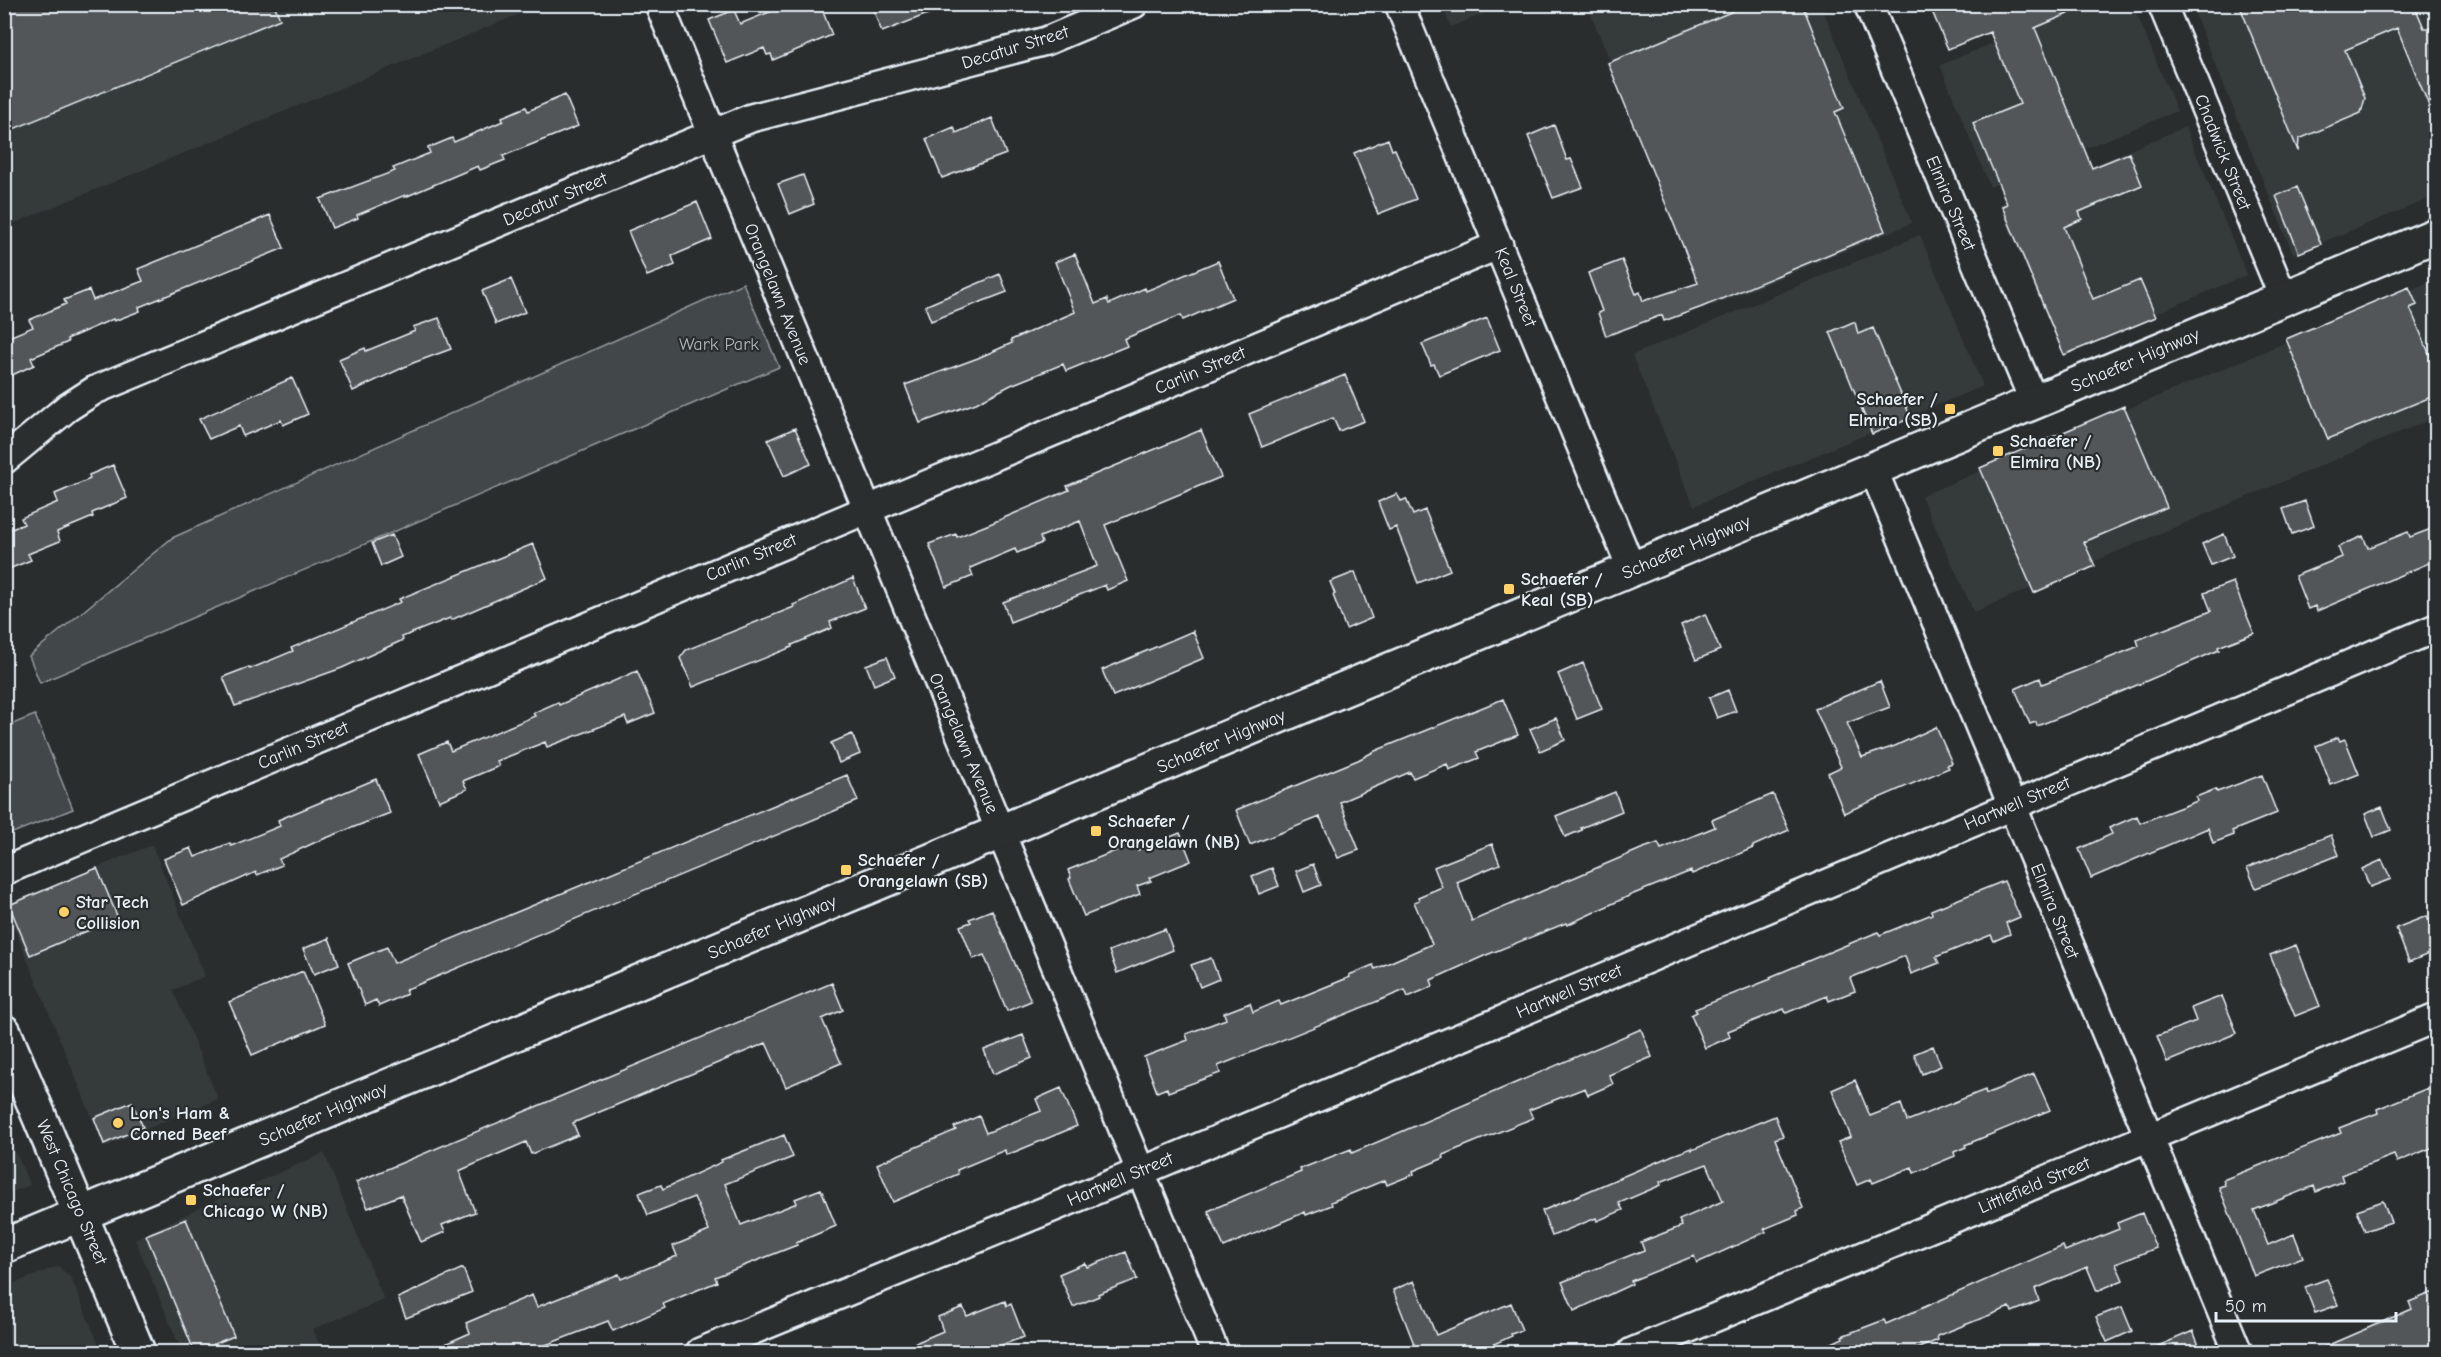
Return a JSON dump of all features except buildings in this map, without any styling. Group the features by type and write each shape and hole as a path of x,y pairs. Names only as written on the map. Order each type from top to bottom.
{"main road":[{"name":"Schaefer Highway","path":"4,1246 2436,235"},
{"name":"West Chicago Street","path":"4,1032 138,1353"}],"street":[{"name":"Orangelawn Avenue","path":"659,4 1215,1353"},
{"name":"Decatur Street","path":"4,460 67,408 95,390 751,118 1047,41 1134,4"},
{"name":"Keal Street","path":"1399,4 1632,570"},
{"name":"Elmira Street","path":"1868,4 2034,402"},
{"name":"Chadwick Street","path":"2162,4 2284,298"},
{"name":"Carlin Street","path":"4,871 1499,245"},
{"name":"Elmira Street","path":"1873,469 2238,1353"},
{"name":"Hartwell Street","path":"700,1353 1140,1172 2436,628"},
{"name":"Littlefield Street","path":"1632,1353 2436,1018"}],"shaded area":[{"path":"5,5 541,5 5,227"},
{"path":"1442,5 1504,5 1451,27"},
{"path":"1587,5 1821,5 1912,223 1712,306"},
{"path":"2086,5 2133,5 2177,111 1990,187 1940,65"},
{"path":"2191,5 2436,5 2436,196 2293,254"},
{"path":"2185,127 2247,275 2062,353 1999,205"},
{"path":"1920,235 1983,386 1694,506 1632,355"},
{"path":"2436,279 2436,417 1974,612 1921,496"},
{"path":"152,845 205,976 173,990 218,1099 104,1147 5,905"},
{"path":"4,1125 30,1185 5,1195 4,1195"},
{"path":"324,1153 384,1300 313,1329 322,1352 182,1352 135,1239"},
{"path":"58,1266 71,1278 102,1352 5,1352 5,1287"}],"green space":[{"name":"Wark Park","path":"743,283 779,367 40,683 29,656 172,538"},
{"path":"35,715 73,809 5,836 5,727"}],"place":[{"name":"Schaefer / Elmira (SB)","path":"1950,409"},
{"name":"Schaefer / Elmira (NB)","path":"1998,451"},
{"name":"Schaefer / Keal (SB)","path":"1509,589"},
{"name":"Schaefer / Orangelawn (NB)","path":"1096,831"},
{"name":"Schaefer / Orangelawn (SB)","path":"846,870"},
{"name":"Star Tech Collision","path":"64,912"},
{"name":"Lon's Ham & Corned Beef","path":"118,1123"},
{"name":"Schaefer / Chicago W (NB)","path":"191,1200"}]}
